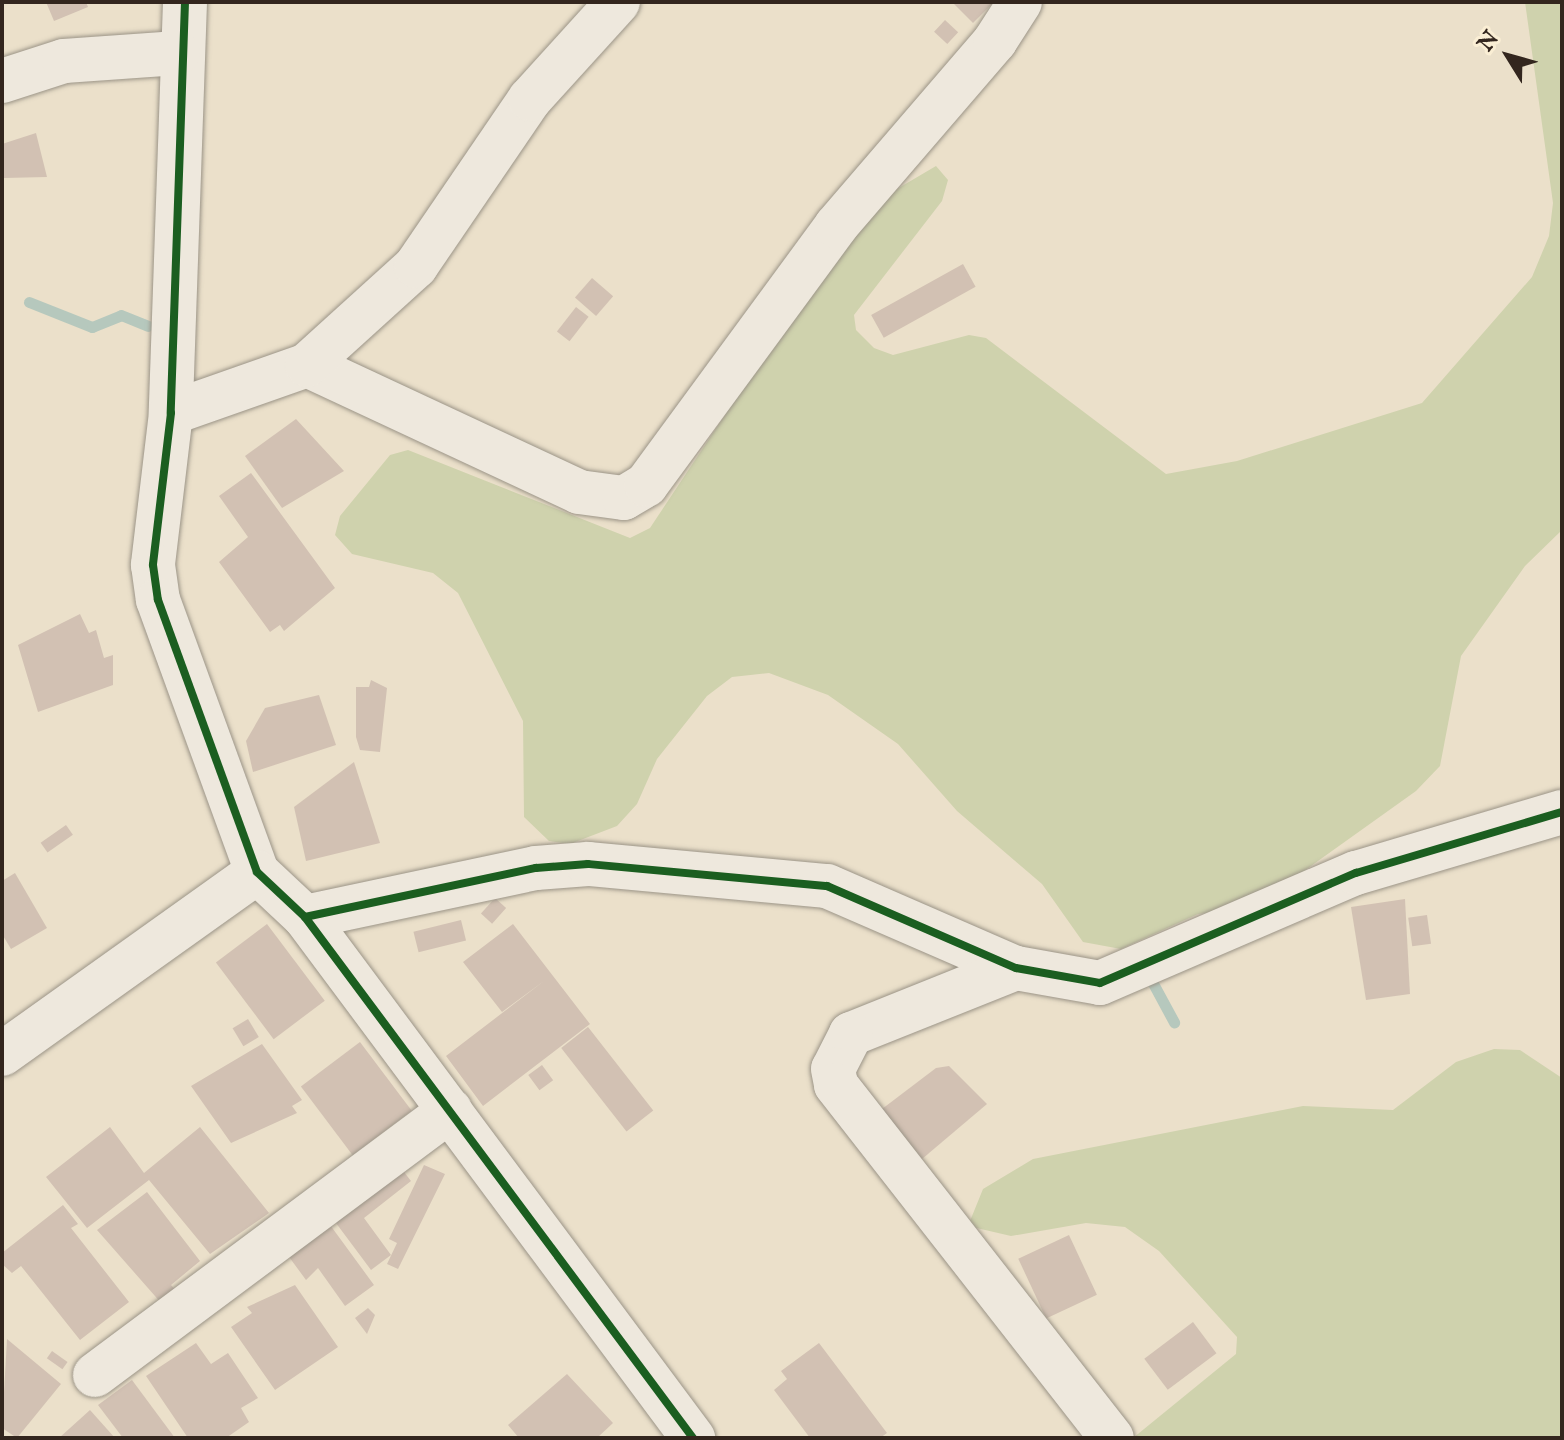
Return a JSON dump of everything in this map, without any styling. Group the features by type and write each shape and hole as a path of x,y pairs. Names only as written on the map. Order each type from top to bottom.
{"street":[{"path":"185,2 178,53 171,413 153,565 158,600 257,872 305,917 688,1436"},
{"path":"171,413 307,365 416,266 530,99 618,2"},
{"path":"307,365 579,492 624,498 646,485 836,226 995,41 1020,2"},
{"path":"2,81 64,61 178,53"},
{"path":"305,917 536,868 588,864 827,886 1016,968 1100,983 1356,873 1562,812"},
{"path":"2,1054 257,872"},
{"path":"1016,968 851,1034 839,1048 834,1077 1112,1438"},
{"path":"95,1375 450,1110"}],"green space":[{"path":"1525,2 1562,2 1562,530 1525,566 1461,656 1440,766 1416,791 1252,908 1198,914 1121,949 1083,942 1042,884 957,811 898,744 828,695 769,673 732,677 707,696 657,759 637,804 617,826 570,844 549,841 524,817 523,721 458,593 433,573 352,554 335,535 340,516 390,455 408,450 630,538 650,528 837,246 885,196 936,166 948,180 942,201 854,315 856,330 874,348 893,355 969,335 986,338 1166,474 1237,461 1422,403 1532,277 1549,236 1553,203"},
{"path":"1494,1049 1520,1050 1562,1078 1562,1438 1133,1438 1236,1354 1237,1337 1159,1251 1125,1227 1086,1223 1011,1236 968,1226 983,1189 1033,1159 1303,1106 1393,1110 1456,1062"}],"building":[{"path":"46,2 86,2 88,7 54,21"},
{"path":"952,2 994,2 973,23"},
{"path":"945,20 958,32 947,44 934,32"},
{"path":"36,133 47,177 4,178 2,144"},
{"path":"963,264 976,287 884,338 871,315"},
{"path":"592,278 613,296 596,316 575,298"},
{"path":"576,307 589,317 570,341 557,331"},
{"path":"296,419 344,471 282,508 245,456"},
{"path":"251,473 335,588 284,631 280,625 270,632 219,562 248,537 219,496"},
{"path":"80,614 89,633 96,630 104,658 113,655 113,685 38,712 18,645"},
{"path":"371,680 387,688 380,752 360,750 356,737 356,687 369,687"},
{"path":"319,695 336,745 253,772 246,741 265,708"},
{"path":"354,762 380,843 306,861 294,807"},
{"path":"66,825 73,835 47,853 41,843"},
{"path":"15,873 47,928 11,949 2,934 2,881"},
{"path":"495,898 506,908 492,924 481,914"},
{"path":"1405,899 1410,994 1366,1000 1351,907"},
{"path":"1427,915 1431,944 1412,946 1408,918"},
{"path":"461,920 466,940 419,952 413,932"},
{"path":"267,924 325,1001 274,1039 216,963"},
{"path":"513,924 590,1024 483,1106 446,1056 544,981 502,1012 463,962"},
{"path":"248,1019 259,1037 243,1046 233,1028"},
{"path":"588,1027 653,1111 626,1131 561,1048"},
{"path":"360,1042 412,1111 353,1155 301,1087"},
{"path":"262,1044 302,1100 292,1106 297,1113 231,1143 191,1086"},
{"path":"542,1065 553,1080 539,1090 528,1075"},
{"path":"949,1066 987,1104 922,1159 882,1109 936,1068"},
{"path":"110,1127 144,1173 200,1127 269,1213 210,1254 149,1180 87,1228 46,1177"},
{"path":"397,1163 411,1181 364,1218 391,1255 371,1270 330,1215"},
{"path":"424,1165 445,1174 398,1269 387,1264 397,1243 389,1239"},
{"path":"147,1192 200,1261 171,1285 178,1293 162,1304 97,1230"},
{"path":"63,1205 78,1224 71,1228 129,1302 80,1340 21,1266 12,1273 2,1264 2,1253"},
{"path":"325,1218 374,1285 345,1306 318,1268 306,1280 284,1250"},
{"path":"1069,1235 1097,1295 1046,1318 1018,1259"},
{"path":"295,1285 338,1347 275,1390 231,1327 252,1313 247,1307"},
{"path":"368,1308 375,1315 367,1334 355,1318"},
{"path":"1193,1322 1216,1353 1168,1390 1144,1359"},
{"path":"7,1339 61,1384 17,1438 2,1428"},
{"path":"196,1343 211,1364 228,1353 258,1398 241,1408 249,1422 226,1438 188,1438 146,1376"},
{"path":"819,1343 887,1433 880,1438 810,1438 774,1390 787,1379 781,1371"},
{"path":"52,1351 68,1362 62,1369 47,1358"},
{"path":"567,1374 613,1423 597,1438 519,1438 508,1425"},
{"path":"132,1380 175,1438 123,1438 98,1405"},
{"path":"90,1410 115,1438 59,1438"}],"waterway":[{"path":"29,302 92,327 121,315 148,326"},
{"path":"1148,974 1174,1022"}],"cycle path":[{"path":"185,2 171,413 153,565 158,600 257,872 305,917 693,1438"},
{"path":"305,917 536,868 588,864 827,886 1016,968 1100,983 1356,873 1562,812"}]}
